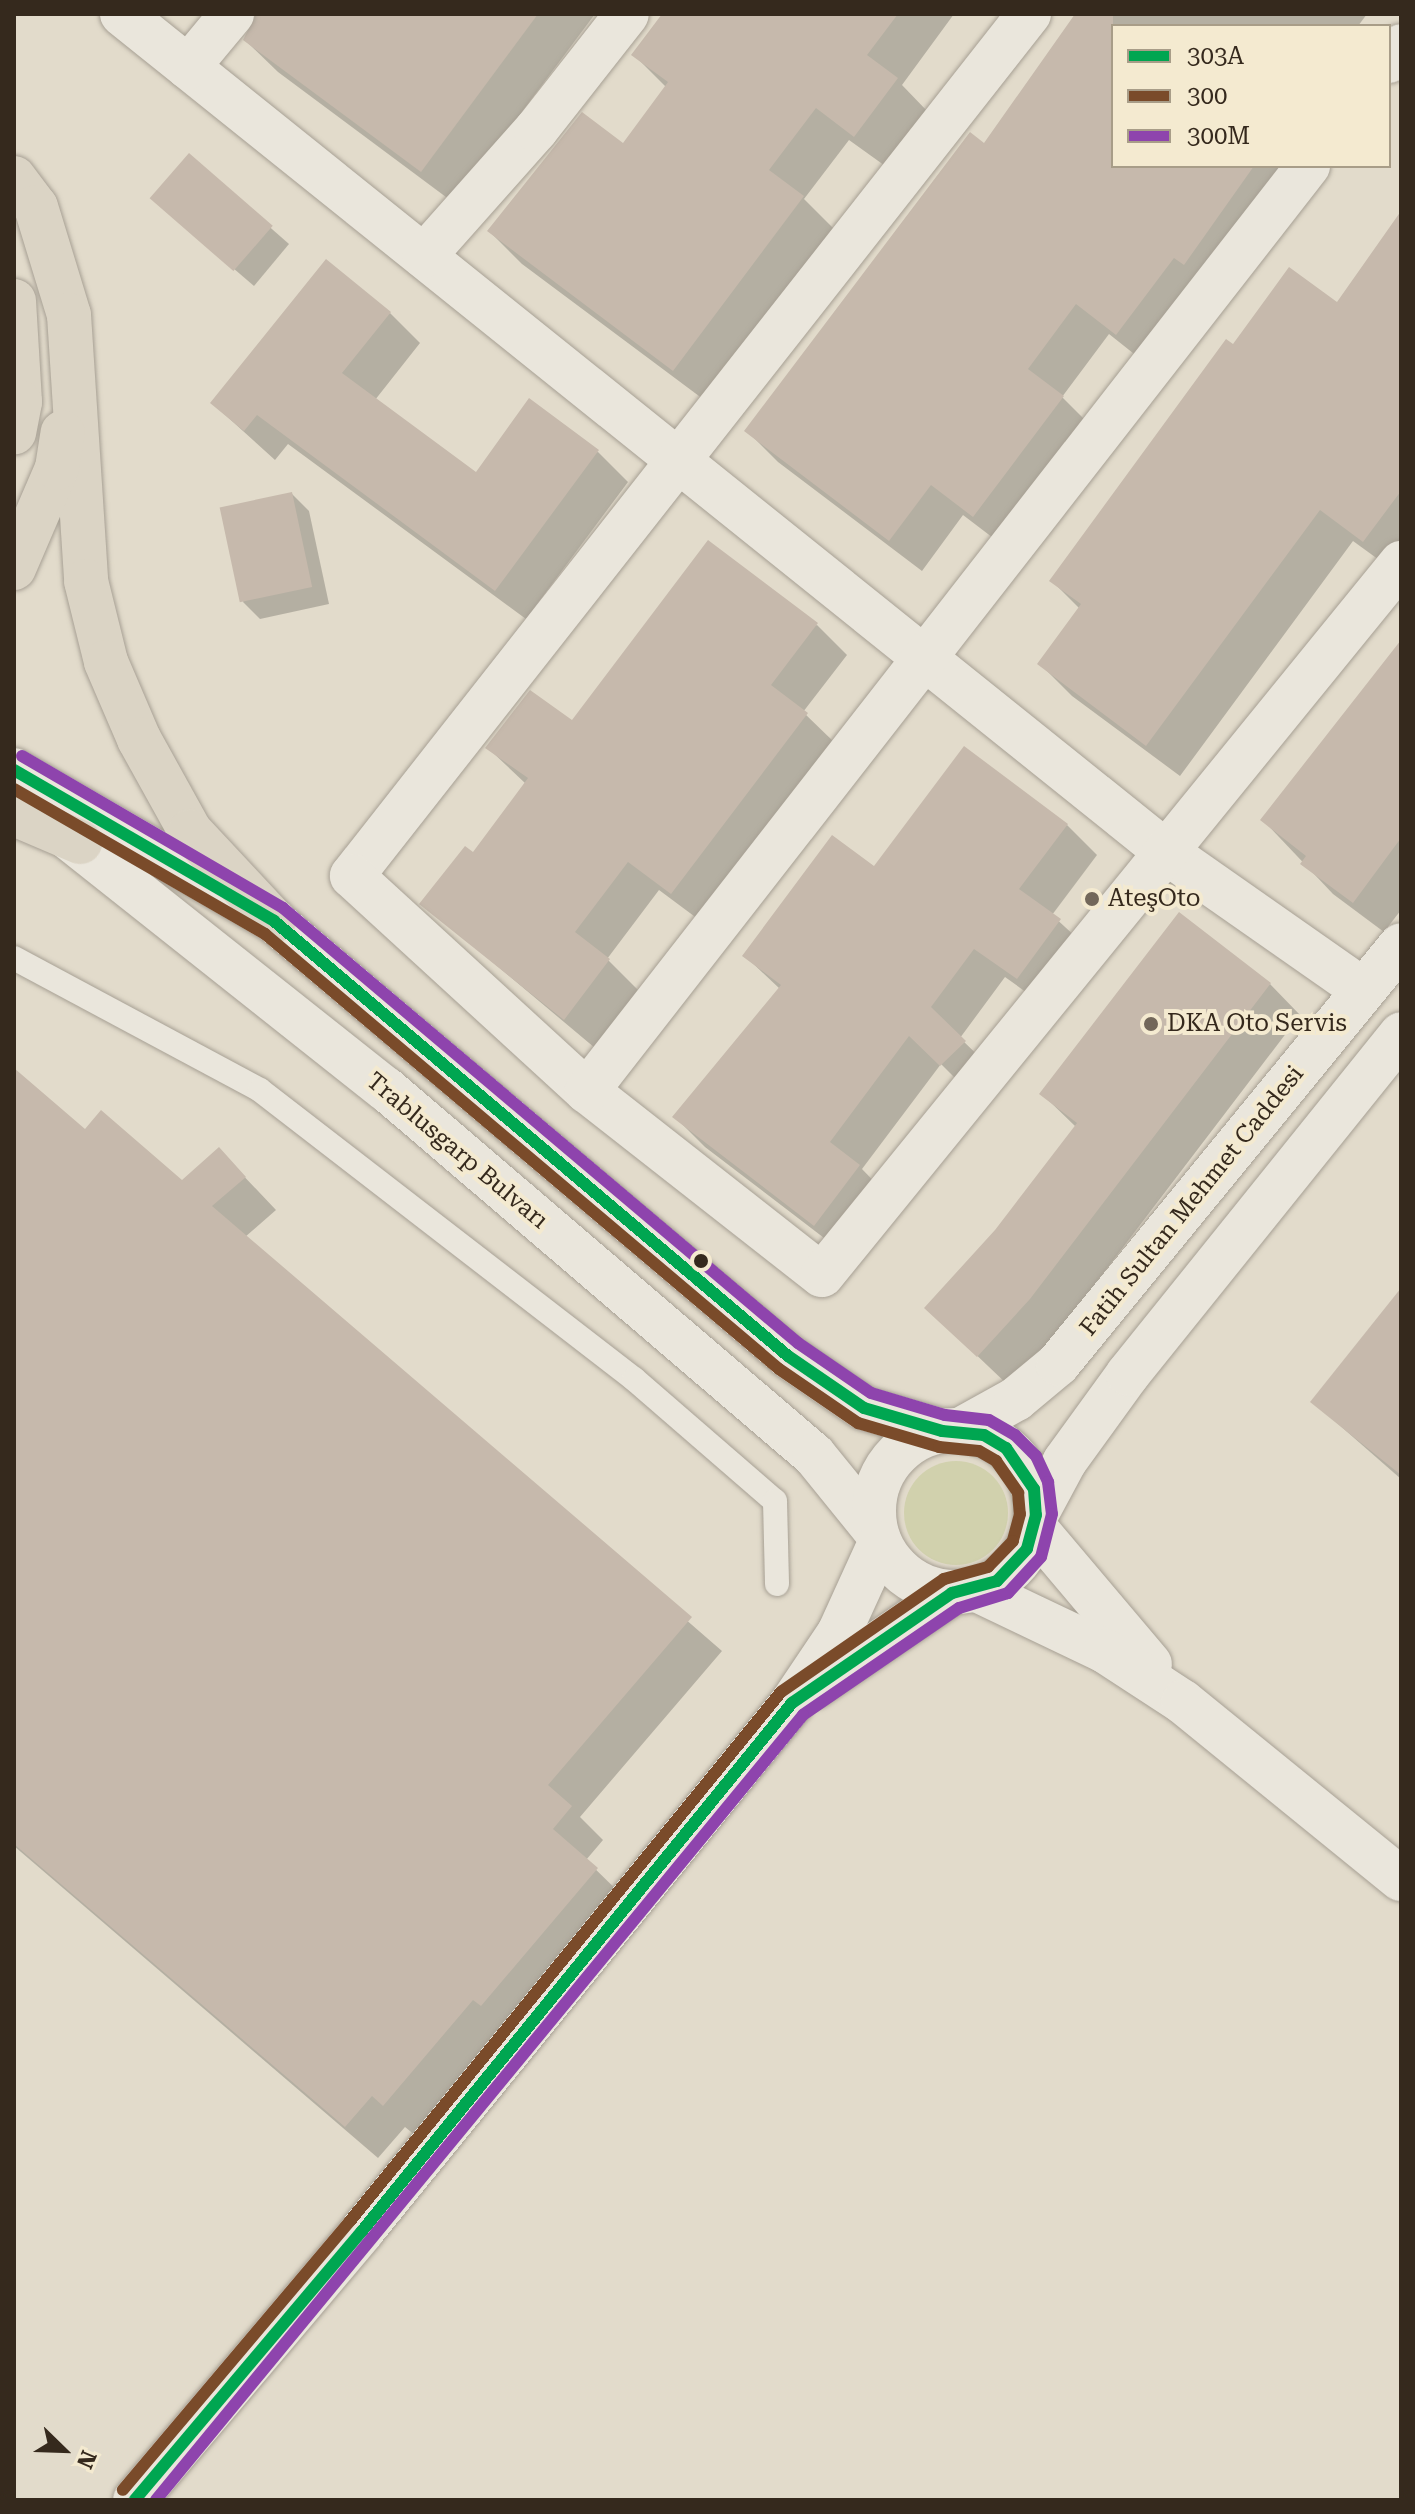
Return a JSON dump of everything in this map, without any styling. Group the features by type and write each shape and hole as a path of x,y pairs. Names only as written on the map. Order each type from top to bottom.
{"highway":[{"path":"14,178 36,207 60,272 74,372 86,581 106,662 139,739 190,831 274,921"},
{"path":"14,301 20,402 14,432"},
{"path":"14,568 57,468 74,372"},
{"path":"14,814 80,842"}],"main road":[{"path":"122,14 1166,852 1401,1017"},
{"path":"188,67 232,14"},
{"path":"424,256 536,130 627,14"},
{"path":"1029,14 352,876 587,1091 822,1275 1401,563"},
{"path":"587,1091 1306,168"},
{"path":"14,770 274,921 788,1356 864,1408 995,1441 1023,1466 1036,1521 1183,1702"},
{"name":"Trablusgarp Bulvarı","path":"14,799 80,842 386,1089 814,1455 878,1537"},
{"name":"Fatih Sultan Mehmet Caddesi","path":"951,1430 1016,1399 1058,1364 1401,945"},
{"path":"792,1703 964,1592 1014,1567 1065,1461 1128,1374 1401,1034"},
{"path":"135,2500 362,2231 792,1703 839,1633 878,1537 875,1497 887,1466 911,1443 951,1430"},
{"path":"878,1537 908,1579 964,1592 1105,1651 1183,1702 1401,1879"}],"lane":[{"path":"14,958 260,1090 634,1379 775,1501 777,1584"}],"green space":[{"path":"956,1461 976,1465 993,1476 1004,1493 1008,1513 1004,1533 993,1550 976,1561 956,1565 936,1561 919,1550 908,1533 904,1513 908,1493 919,1476 936,1465"}],"building":[{"path":"256,14 538,14 421,172 243,40"},
{"path":"662,14 898,14 867,55 898,78 854,137 816,108 769,170 804,196 673,371 487,231 582,112 623,143 668,82 631,55"},
{"path":"1075,14 1113,14 1111,168 1253,168 1184,265 1174,258 1116,335 1076,304 1028,369 1064,396 973,517 931,485 889,541 744,431 970,132 984,143"},
{"path":"189,153 273,226 233,271 150,198"},
{"path":"1401,211 1401,491 1363,542 1320,510 1146,746 1037,664 1081,604 1049,581 1226,339 1233,344 1289,267 1337,302"},
{"path":"326,259 391,312 342,373 476,472 529,398 599,450 495,591 257,415 244,431 210,403"},
{"path":"292,492 312,587 240,602 220,507"},
{"path":"708,540 818,623 771,685 808,713 671,894 628,862 575,932 610,959 564,1020 419,904 465,846 473,852 528,778 485,748 530,690 572,720"},
{"path":"1401,640 1401,838 1353,903 1300,864 1306,856 1260,820"},
{"path":"964,746 1068,824 1019,889 1061,919 1017,979 974,949 931,1007 966,1041 940,1066 909,1036 830,1142 860,1165 814,1226 672,1117 781,985 742,956 832,835 874,866"},
{"path":"1179,912 1271,983 1030,1299 977,1357 924,1308 995,1230 1077,1123 1039,1094"},
{"path":"14,1068 85,1129 101,1110 182,1180 219,1147 246,1177 212,1206 692,1617 548,1785 572,1806 553,1829 598,1868 481,2006 473,2000 383,2106 372,2096 345,2127 14,1844"},
{"path":"1401,1288 1401,1475 1310,1402"}],"transit line":[{"name":"300M","path":"22,756 283,908 798,1343 871,1393 945,1415 989,1420 1015,1435 1036,1456 1048,1482 1052,1514 1041,1557 1008,1593 959,1608 803,1715 156,2500"},
{"name":"303A","path":"14,770 274,921 788,1356 864,1408 942,1431 984,1435 1006,1448 1034,1489 1036,1515 1027,1549 997,1581 952,1593 792,1703 362,2231 135,2500"},
{"name":"300","path":"14,789 265,934 779,1369 858,1423 939,1447 979,1451 996,1461 1018,1493 1020,1514 1013,1541 988,1567 944,1579 781,1692 350,2221 123,2490"}],"place":[{"name":"AteşOto","path":"1092,899"},
{"name":"DKA Oto Servis","path":"1151,1024"}]}
